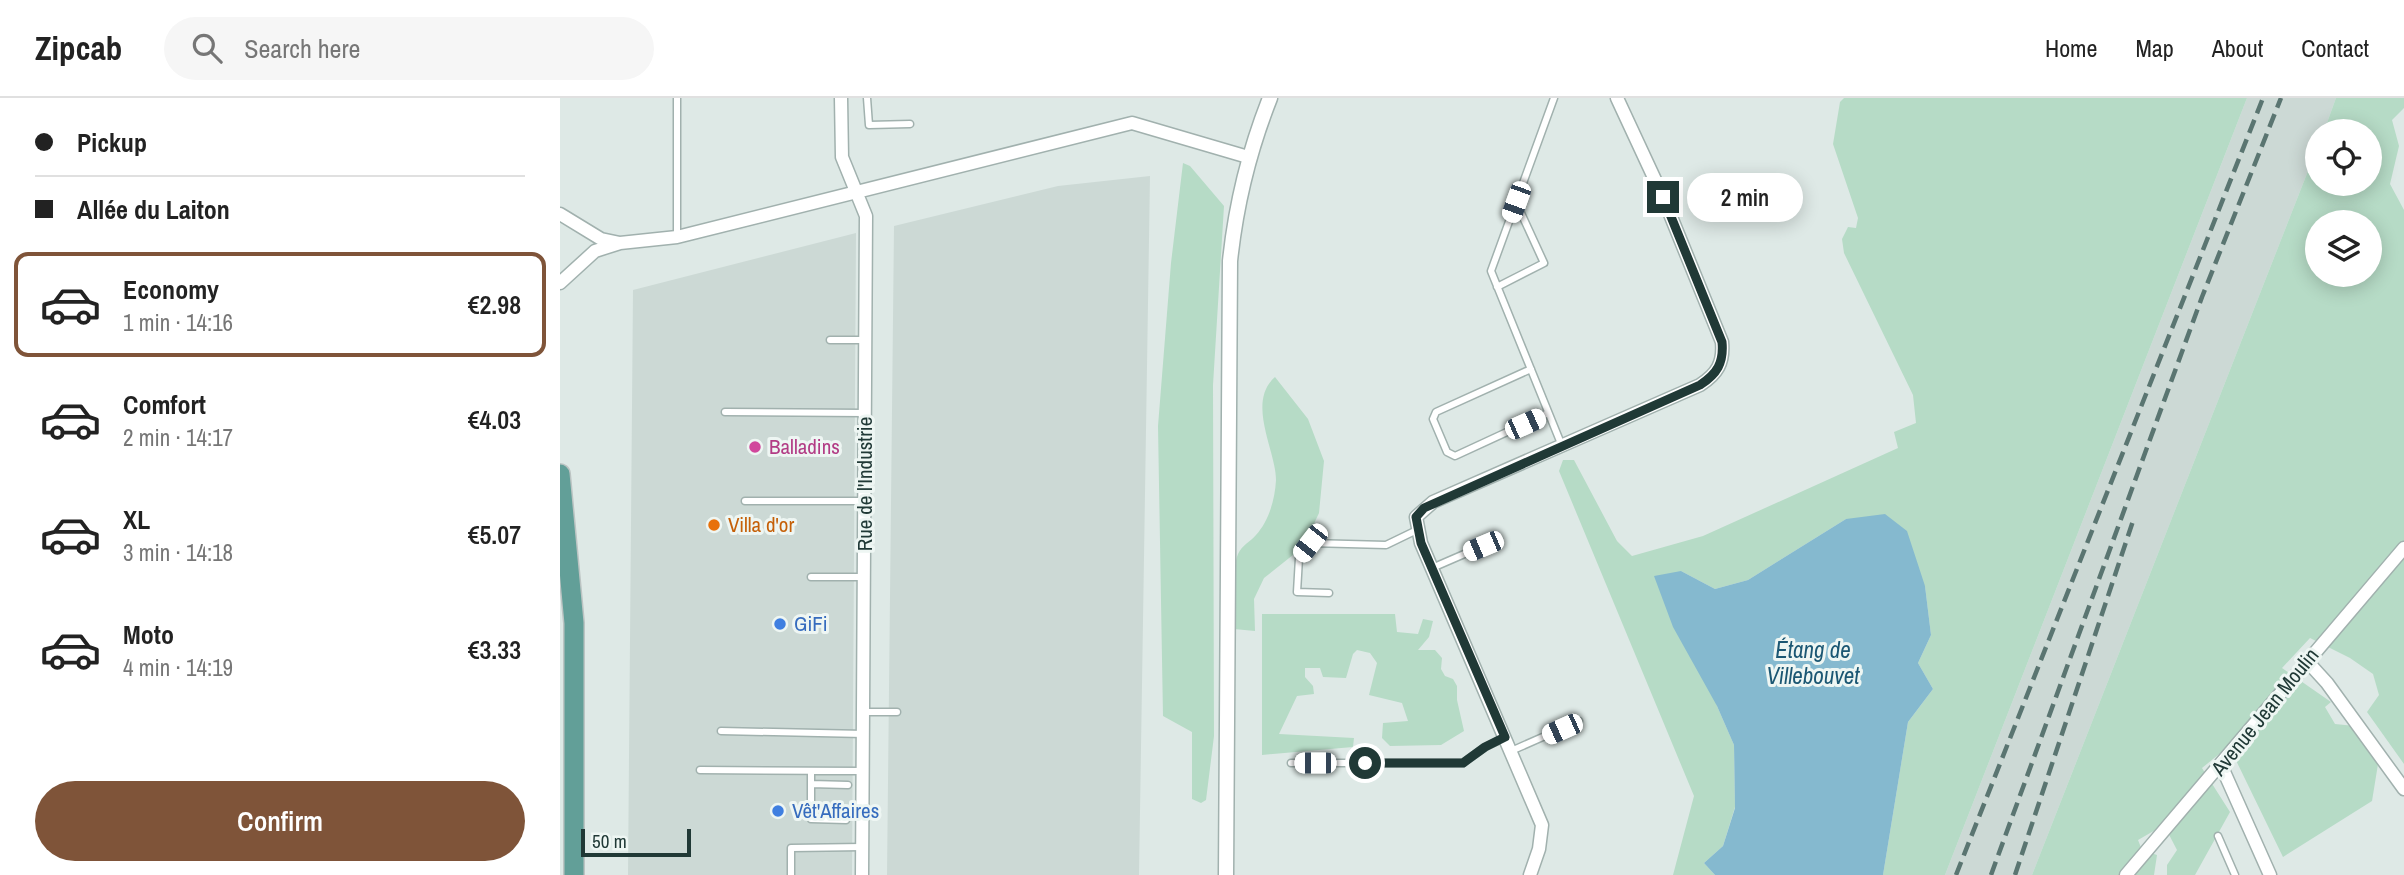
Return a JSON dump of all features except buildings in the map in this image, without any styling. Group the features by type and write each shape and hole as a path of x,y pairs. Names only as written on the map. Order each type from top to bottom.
{"main road":[{"path":"560,474 574,623 574,875"}],"street":[{"name":"Rue de l'Industrie","path":"841,98 842,157 866,216 862,875"},
{"path":"1226,875 1228,313 1234,230 1248,157 1270,98"},
{"path":"1530,875 1539,849 1542,825 1432,568 1416,524 1433,502 1700,385 1719,367 1724,357 1722,342 1663,197 1618,98"},
{"path":"560,283 595,251 620,243 677,237 1132,123 1248,157"},
{"path":"560,214 601,239 620,243"},
{"name":"Avenue Jean Moulin","path":"2126,875 2221,765 2306,660 2404,548"},
{"path":"2306,660 2327,683 2404,789"},
{"path":"2221,765 2270,875"}],"lane":[{"path":"677,98 677,237"},
{"path":"867,98 869,125 910,124"},
{"path":"1554,98 1491,271 1562,446"},
{"path":"1497,288 1544,263 1516,202"},
{"path":"830,340 866,340"},
{"path":"1531,369 1436,412 1433,419 1447,452 1455,456 1549,414"},
{"path":"724,412 865,413"},
{"path":"745,501 865,501"},
{"path":"1329,593 1297,592 1299,558 1310,543 1386,545 1416,524"},
{"path":"1432,568 1499,539"},
{"path":"811,577 864,577"},
{"path":"864,712 897,712"},
{"path":"1511,751 1579,721"},
{"path":"721,732 864,734"},
{"path":"1291,763 1463,763 1505,737"},
{"path":"700,770 863,771"},
{"path":"811,771 811,819 846,820"},
{"path":"811,784 848,785"},
{"path":"2218,836 2235,875"},
{"path":"792,875 791,848 863,847"}],"shaded area":[{"path":"2247,98 2336,98 2328,119 2305,119 2305,179 2032,875 1945,875"},
{"path":"1150,176 1139,875 887,875 894,226 1058,186"},
{"path":"856,233 852,875 628,875 633,290"}],"green space":[{"path":"1844,98 2247,98 1945,875 1883,875 1908,722 1933,689 1918,663 1931,635 1925,586 1846,519 1748,580 1715,589 1681,571 1717,706 1734,745 1735,807 1723,846 1704,863 1715,875 1673,875 1694,796 1559,471 1563,460 1574,460 1617,541 1632,556 1703,536 1898,448 1894,432 1916,423 1913,395 1844,253 1842,239 1848,227 1856,228 1858,218 1833,144 1840,102"},
{"path":"2336,98 2404,98 2404,108 2392,120 2399,146 2390,184 2404,210 2404,764 2367,712 2379,695 2373,674 2350,658 2310,638 2282,668 2331,702 2325,707 2335,724 2355,726 2378,764 2372,801 2283,857 2229,746 2202,768 2230,812 2195,875 2167,875 2167,865 2177,850 2164,825 2138,840 2142,850 2157,855 2154,875 2032,875 2305,179 2305,196 2382,196 2382,119 2328,119"},
{"path":"1183,163 1190,166 1224,206 1213,385 1214,736 1206,800 1201,803 1192,799 1192,732 1163,716 1158,426 1171,263"},
{"path":"1275,377 1308,419 1324,461 1319,513 1303,547 1264,578 1254,599 1255,631 1234,629 1234,580 1238,554 1264,523 1274,495 1275,468 1265,427 1263,400 1267,387"},
{"path":"1262,614 1395,614 1397,632 1418,634 1423,619 1433,621 1429,637 1418,650 1435,650 1442,658 1441,669 1457,686 1457,700 1464,731 1441,745 1390,746 1382,738 1383,723 1408,721 1402,703 1369,695 1377,663 1370,653 1357,650 1353,654 1346,678 1323,677 1320,668 1305,668 1305,677 1313,686 1314,694 1297,696 1279,734 1354,738 1353,747 1262,755"}],"water":[{"name":"Étang de Villebouvet","path":"1885,514 1907,531 1925,586 1931,635 1918,663 1933,689 1908,722 1883,875 1715,875 1704,863 1723,846 1735,808 1734,745 1717,706 1673,627 1654,576 1681,571 1715,589 1748,580 1846,519"}],"railway":[{"path":"1956,875 2263,98"},
{"path":"1991,875 2202,297 2281,98"},
{"path":"2015,875 2134,518"}],"place":[{"name":"Balladins","path":"755,447"},
{"name":"Villa d'or","path":"714,525"},
{"name":"GiFi","path":"780,624"},
{"name":"Vêt'Affaires","path":"778,811"}],"route":[{"path":"1365,763 1463,763 1505,737 1421,543 1416,517 1424,508 1700,385 1719,367 1724,357 1722,342 1663,197"}]}
